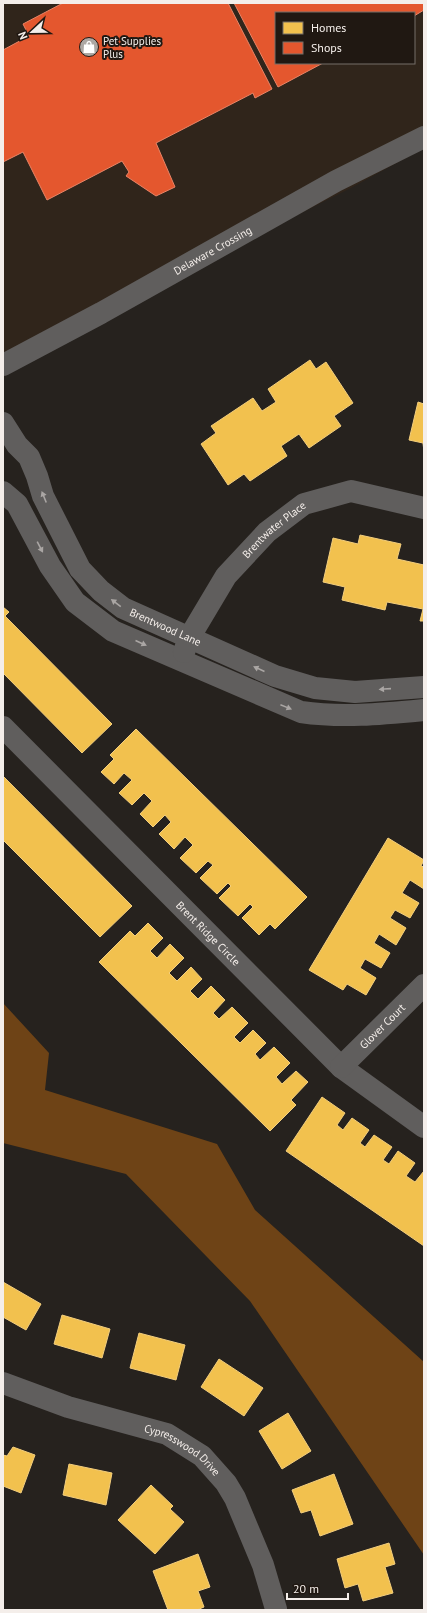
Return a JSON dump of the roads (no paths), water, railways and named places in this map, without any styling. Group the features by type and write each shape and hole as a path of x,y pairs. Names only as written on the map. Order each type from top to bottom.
{"street":[{"name":"Delaware Crossing","path":"3,365 101,313 336,180 424,137"},
{"name":"Brentwood Lane","path":"3,423 17,445 29,457 43,496 80,569 100,591 124,608 275,676 315,688 355,692 424,687"},
{"path":"3,492 17,504 50,566 75,602 113,631 301,712 330,716 366,715 424,710"},
{"name":"Brentwater Place","path":"181,660 189,638 226,576 267,532 304,504 351,492 424,508"},
{"name":"Brent Ridge Circle","path":"3,727 341,1067 424,1127"},
{"name":"Glover Court","path":"341,1067 424,985"},
{"name":"Cypresswood Drive","path":"3,1383 68,1407 167,1434 202,1456 226,1483 235,1498 263,1565 276,1609"}],"place":[{"name":"Pet Supplies Plus","path":"89,47"}]}
